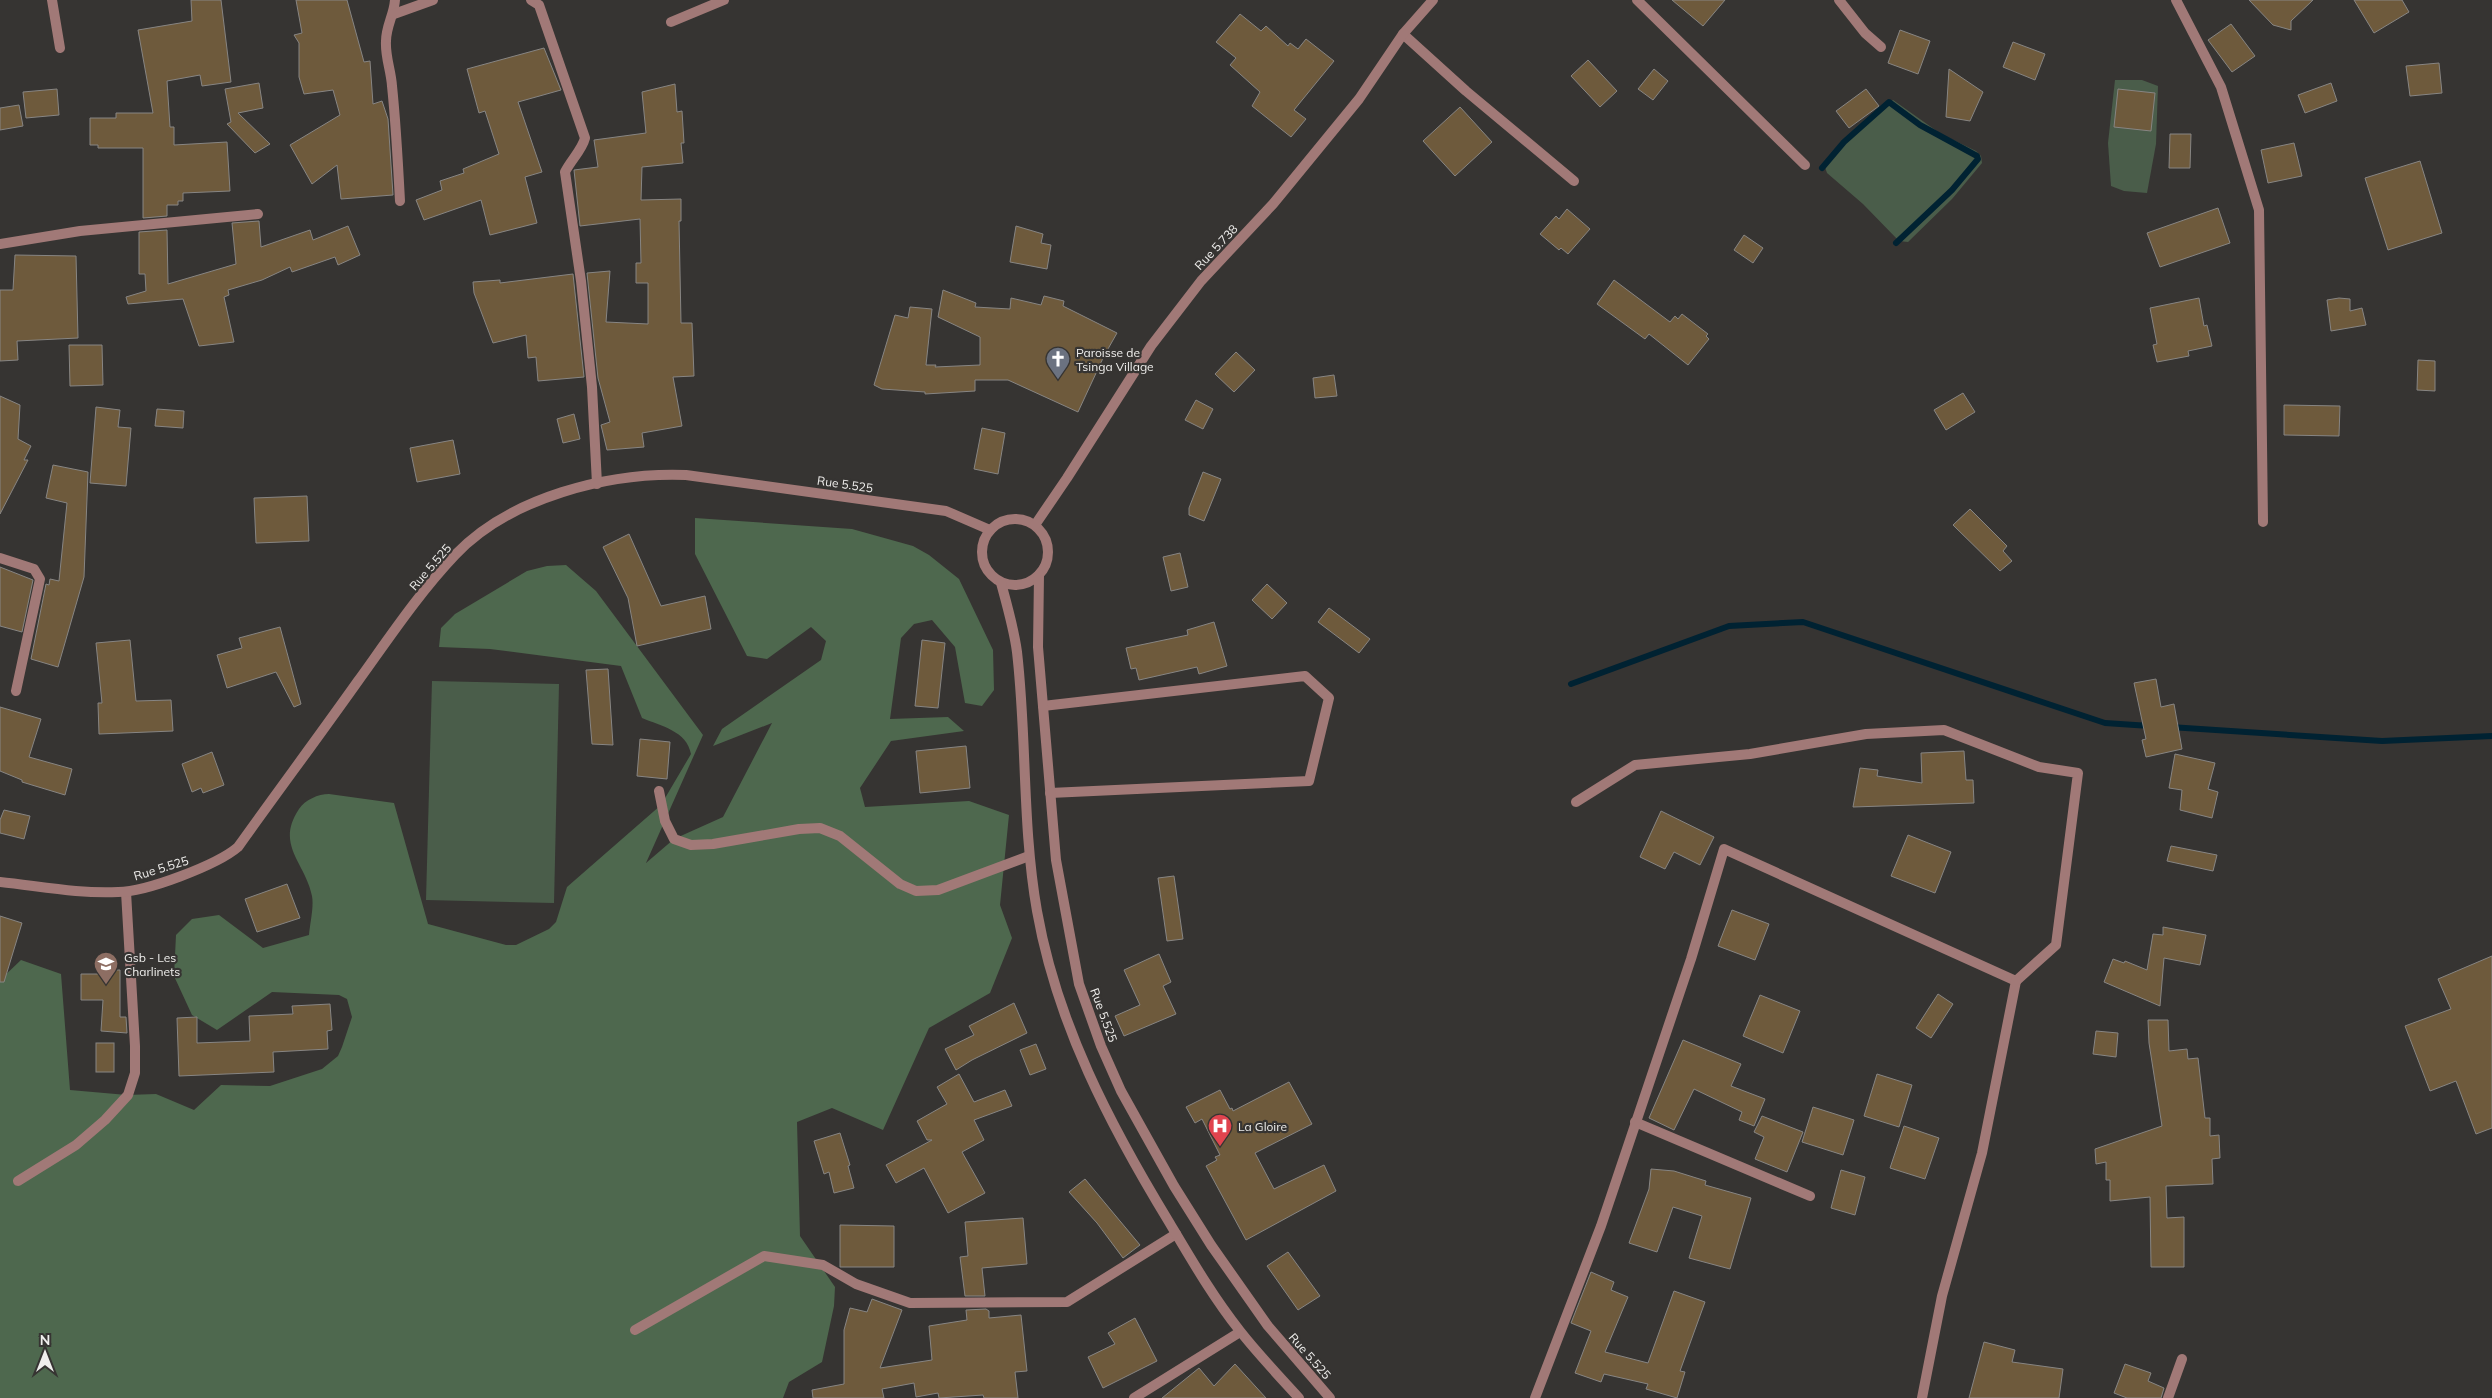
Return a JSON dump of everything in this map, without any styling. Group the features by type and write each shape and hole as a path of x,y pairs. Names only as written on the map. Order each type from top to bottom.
{"street":[{"path":"52,0 60,48"},
{"path":"395,0 394,14 387,29 386,39 387,64 392,84 400,201"},
{"path":"394,14 433,0"},
{"path":"531,0 539,5 585,138 583,146 572,157 565,172 581,282 592,387 597,484"},
{"path":"671,22 724,0"},
{"name":"Rue 5.738","path":"1035,525 1151,346 1202,281 1273,204 1359,99 1403,34 1433,0"},
{"path":"1638,0 1806,165"},
{"path":"1839,0 1865,33 1881,47"},
{"path":"2176,0 2222,87 2259,210 2263,522"},
{"path":"1403,34 1466,91 1574,181"},
{"path":"0,244 80,232 258,214"},
{"name":"Rue 5.525","path":"0,882 126,892 205,867 227,856 238,847 396,628 456,554 480,534 536,502 562,492 644,476 686,475 946,511 990,530"},
{"path":"1006,520 1026,520 1035,525 1047,542 1046,564 1039,575 1022,585 1001,582 993,577 982,559 982,549 990,530 1006,520"},
{"path":"0,558 34,569 40,579 16,691"},
{"name":"Rue 5.525","path":"1039,575 1038,647 1056,860 1079,984 1101,1046 1121,1092 1174,1186 1211,1245 1274,1333 1330,1398"},
{"path":"1001,582 1017,651 1029,856 1037,910 1053,982 1075,1044 1101,1100 1148,1188 1176,1234 1240,1332 1299,1398"},
{"path":"1043,706 1305,676 1329,698 1308,781 1050,792"},
{"path":"1576,802 1636,765 1750,754 1866,734 1944,730 2039,767 2078,772 2056,945 2016,981 1982,1153 1942,1296 1922,1398"},
{"path":"660,791 665,821 674,839 691,845 713,844 799,829 820,828 840,836 900,884 916,891 938,890 1029,856"},
{"path":"1535,1398 1580,1285 1690,959 1724,849 2016,981"},
{"path":"18,1181 76,1145 105,1120 128,1095 135,1072 135,1046 126,892"},
{"path":"1635,1122 1810,1196"},
{"path":"634,1330 764,1256 823,1265 856,1284 910,1303 1067,1302 1176,1234"},
{"path":"1134,1398 1240,1332"},
{"path":"2168,1398 2182,1359"}],"green space":[{"path":"2115,80 2142,80 2158,86 2156,144 2147,193 2124,191 2111,186 2108,143"},
{"path":"1893,100 1941,134 1976,151 1981,156 1982,163 1952,199 1908,242 1899,241 1863,204 1827,173 1824,164 1834,150"},
{"path":"695,518 852,529 913,546 929,555 959,579 993,650 994,690 982,706 965,703 955,647 932,620 914,624 901,638 890,719 948,717 964,731 891,741 860,788 865,807 969,801 1009,815 1000,905 1012,938 990,993 929,1028 883,1130 832,1108 797,1122 800,1236 835,1287 834,1306 822,1362 789,1382 783,1398 0,1398 0,980 21,960 61,974 70,1090 127,1095 156,1094 194,1110 221,1085 270,1086 322,1069 338,1056 342,1047 352,1017 347,999 339,995 272,992 217,1030 192,1015 174,976 176,935 192,919 219,915 263,948 309,935 312,896 294,853 290,833 292,822 299,809 312,798 325,794 394,803 428,924 506,945 516,945 549,929 556,922 567,887 661,805 691,754 689,746 679,735 672,730 642,718 621,666 490,649 439,647 441,628 455,614 527,571 547,566 566,565 596,591 703,735 646,863 674,839 723,817 772,723 713,746 722,729 821,660 826,641 811,627 767,659 747,656 695,554"},
{"path":"432,681 559,684 554,903 426,900"}],"building":[{"path":"191,0 221,0 231,82 202,86 200,75 167,81 170,127 174,127 174,145 227,142 230,191 183,193 183,201 178,201 178,205 167,205 167,216 143,218 143,148 98,148 98,145 90,145 90,118 116,118 116,113 153,113 138,30 192,21"},
{"path":"296,0 347,0 364,62 370,61 373,104 382,101 388,119 393,195 341,199 337,165 312,184 290,145 340,115 333,90 304,94 299,77 299,43 294,35 302,33"},
{"path":"1672,0 1725,0 1703,26"},
{"path":"2249,0 2313,0 2291,21 2291,30 2273,25"},
{"path":"2354,0 2402,0 2409,12 2374,33"},
{"path":"1240,14 1261,31 1266,26 1288,46 1290,43 1298,49 1306,39 1334,61 1294,110 1306,119 1291,137 1252,106 1260,92 1230,65 1236,58 1216,42"},
{"path":"2231,24 2255,56 2232,72 2208,40"},
{"path":"1900,30 1930,41 1918,74 1888,63"},
{"path":"2013,42 2045,54 2035,80 2003,67"},
{"path":"544,48 561,90 518,102 542,172 525,177 537,223 490,235 481,200 424,220 416,200 442,190 440,181 464,173 463,169 499,154 485,111 479,113 467,69"},
{"path":"1588,60 1617,91 1600,107 1571,76"},
{"path":"2439,63 2442,93 2410,96 2406,66"},
{"path":"1654,69 1668,81 1653,100 1638,89"},
{"path":"1949,69 1983,92 1970,121 1946,117"},
{"path":"259,83 263,108 238,113 270,144 255,153 227,124 231,122 225,89"},
{"path":"2331,83 2337,101 2305,113 2298,95"},
{"path":"675,84 677,112 682,111 684,143 681,143 683,163 642,167 641,200 681,199 681,221 679,221 681,323 692,323 694,376 673,377 682,426 642,433 644,447 607,450 601,425 610,422 598,378 587,273 610,271 606,322 648,324 648,283 636,283 636,263 641,263 640,219 580,226 574,170 598,167 594,140 646,133 642,92"},
{"path":"57,89 59,115 26,118 23,92"},
{"path":"1866,89 1879,106 1849,128 1836,111"},
{"path":"2118,89 2155,93 2151,131 2114,127"},
{"path":"19,105 23,126 0,130 0,108"},
{"path":"1460,107 1492,142 1455,176 1423,141"},
{"path":"2170,134 2191,134 2190,168 2169,168"},
{"path":"2294,143 2302,176 2268,183 2261,150"},
{"path":"2420,161 2442,233 2388,250 2365,178"},
{"path":"2218,208 2230,243 2160,267 2147,233"},
{"path":"1567,209 1590,229 1568,254 1561,248 1559,250 1540,234 1556,216 1559,219"},
{"path":"259,221 261,247 310,230 313,240 348,226 360,255 338,265 335,257 292,272 290,267 262,280 228,290 229,295 224,297 234,342 199,346 183,299 128,304 126,297 146,291 145,274 139,274 139,232 167,230 168,284 236,264 232,223"},
{"path":"1016,226 1043,234 1041,243 1051,245 1047,269 1010,262"},
{"path":"1744,235 1763,248 1753,263 1734,250"},
{"path":"15,255 76,256 78,338 17,341 18,360 0,361 0,290 13,290"},
{"path":"573,274 584,377 538,381 536,357 528,358 526,335 493,343 474,293 473,282 500,280 500,283"},
{"path":"1614,280 1670,322 1675,316 1678,319 1682,314 1708,334 1706,336 1709,339 1688,365 1649,334 1645,339 1597,304"},
{"path":"943,290 976,303 975,307 1010,309 1011,298 1041,305 1044,296 1064,301 1063,306 1117,333 1078,412 1008,380 975,380 975,391 925,394 925,392 882,389 874,385 895,315 908,318 910,307 932,309 926,365 936,365 935,367 980,365 980,337 938,317"},
{"path":"2199,298 2204,326 2207,325 2212,346 2188,351 2189,356 2157,362 2153,345 2157,344 2150,308"},
{"path":"2350,299 2350,311 2362,308 2366,325 2331,331 2327,300"},
{"path":"69,345 102,345 103,385 70,386"},
{"path":"1236,352 1255,370 1234,392 1215,374"},
{"path":"2418,360 2435,361 2435,391 2417,390"},
{"path":"1334,375 1337,396 1315,398 1313,378"},
{"path":"1963,393 1975,412 1946,430 1934,410"},
{"path":"0,396 20,405 18,439 31,446 24,460 28,460 0,514"},
{"path":"1196,400 1213,409 1203,429 1185,420"},
{"path":"2284,405 2340,406 2339,436 2284,435"},
{"path":"96,407 120,410 118,427 131,428 126,486 90,483"},
{"path":"157,409 184,411 183,428 155,426"},
{"path":"574,414 580,439 563,443 557,419"},
{"path":"982,428 1005,433 998,474 974,469"},
{"path":"453,440 460,474 417,482 410,448"},
{"path":"53,465 88,472 84,577 58,667 31,659 46,584 49,585 50,579 59,581 67,503 46,498"},
{"path":"1203,472 1221,479 1204,521 1189,515 1189,508"},
{"path":"307,496 309,541 256,543 254,498"},
{"path":"1970,509 2007,546 2003,551 2012,561 2000,571 1953,525"},
{"path":"629,534 661,606 705,596 711,629 637,646 628,598 603,547"},
{"path":"1180,553 1188,587 1171,591 1163,557"},
{"path":"0,567 33,580 22,632 0,626"},
{"path":"1267,584 1287,603 1272,619 1252,600"},
{"path":"1329,608 1370,639 1359,653 1318,622"},
{"path":"1214,622 1227,666 1199,674 1197,667 1139,680 1136,668 1131,669 1126,648 1188,635 1187,630"},
{"path":"280,627 301,704 294,707 276,672 227,688 217,655 242,648 239,638"},
{"path":"130,640 136,701 171,700 173,731 99,734 98,703 102,703 96,643"},
{"path":"922,640 945,643 938,708 915,706"},
{"path":"608,669 613,745 592,744 586,670"},
{"path":"2156,679 2161,707 2174,704 2182,749 2146,757 2142,740 2146,739 2134,683"},
{"path":"0,707 41,719 29,757 72,769 65,795 22,782 22,780 0,771"},
{"path":"640,739 670,742 667,779 637,776"},
{"path":"966,746 970,788 920,793 916,751"},
{"path":"1964,751 1966,780 1973,780 1974,803 1853,807 1860,768 1878,770 1877,776 1922,783 1921,753"},
{"path":"212,752 224,785 203,793 201,788 192,792 182,764"},
{"path":"2175,754 2215,763 2208,789 2218,792 2212,818 2180,810 2182,790 2169,788"},
{"path":"4,810 30,816 24,839 0,833 0,820"},
{"path":"1661,811 1714,837 1700,865 1674,852 1665,869 1640,857"},
{"path":"1908,835 1951,852 1935,893 1891,876"},
{"path":"2171,846 2217,855 2213,871 2167,861"},
{"path":"1174,876 1183,939 1167,941 1158,878"},
{"path":"287,884 300,918 257,932 245,899"},
{"path":"1732,910 1769,924 1755,960 1718,946"},
{"path":"0,916 22,923 4,982 0,982"},
{"path":"2163,927 2206,935 2200,965 2164,958 2160,1006 2104,982 2113,959 2124,963 2125,961 2147,970 2153,934 2163,935"},
{"path":"1159,954 1171,982 1163,986 1176,1014 1124,1036 1115,1016 1140,1005 1124,970"},
{"path":"2492,956 2492,1128 2476,1134 2456,1081 2430,1091 2405,1026 2451,1009 2438,979"},
{"path":"97,970 120,970 120,1017 126,1017 127,1033 101,1031 103,1000 81,1000 81,974 98,974"},
{"path":"1938,994 1953,1004 1931,1038 1916,1028"},
{"path":"1760,995 1800,1011 1783,1053 1743,1036"},
{"path":"1014,1003 1027,1033 956,1070 945,1049 974,1035 969,1026"},
{"path":"330,1004 332,1030 327,1031 328,1049 273,1052 274,1072 179,1076 177,1018 197,1017 197,1043 250,1041 249,1016 293,1014 292,1006"},
{"path":"2148,1020 2168,1020 2169,1051 2187,1049 2188,1059 2198,1058 2205,1118 2210,1118 2210,1136 2219,1135 2220,1158 2212,1159 2213,1184 2166,1186 2167,1218 2184,1217 2184,1267 2151,1267 2150,1197 2110,1201 2110,1180 2106,1180 2106,1162 2096,1164 2095,1149 2162,1126 2149,1043"},
{"path":"2096,1031 2118,1033 2116,1057 2093,1054"},
{"path":"1683,1040 1741,1064 1731,1086 1765,1099 1754,1126 1739,1120 1742,1112 1694,1089 1674,1130 1649,1118"},
{"path":"96,1043 114,1043 114,1072 96,1072"},
{"path":"1036,1044 1046,1069 1030,1075 1020,1050"},
{"path":"959,1074 974,1102 1005,1090 1012,1106 974,1120 984,1140 962,1152 985,1193 948,1213 924,1168 896,1183 886,1165 932,1140 927,1140 917,1121 947,1104 937,1087"},
{"path":"1877,1074 1912,1085 1899,1127 1864,1116"},
{"path":"1289,1082 1312,1124 1255,1153 1274,1189 1324,1165 1336,1191 1246,1240 1206,1166 1217,1160 1215,1157 1220,1155 1202,1119 1195,1123 1186,1107 1220,1090 1233,1111"},
{"path":"1813,1107 1854,1120 1843,1155 1802,1142"},
{"path":"1762,1116 1803,1132 1787,1172 1755,1159 1764,1137 1754,1132"},
{"path":"1904,1126 1939,1138 1925,1179 1890,1168"},
{"path":"840,1133 850,1165 848,1166 854,1188 834,1193 829,1172 824,1174 814,1141"},
{"path":"1651,1169 1674,1171 1706,1181 1705,1185 1751,1198 1730,1269 1689,1258 1702,1216 1673,1207 1657,1252 1629,1243 1649,1189"},
{"path":"1841,1170 1865,1177 1855,1215 1831,1208"},
{"path":"1085,1179 1140,1245 1123,1258 1097,1223 1069,1192"},
{"path":"1023,1218 1027,1264 982,1268 985,1296 965,1296 960,1257 968,1256 965,1222"},
{"path":"840,1225 894,1226 894,1267 840,1267"},
{"path":"1288,1252 1320,1296 1298,1310 1267,1266"},
{"path":"1591,1272 1614,1282 1611,1290 1628,1297 1605,1352 1648,1363 1674,1291 1705,1302 1680,1371 1685,1372 1677,1398 1646,1389 1648,1384 1604,1374 1601,1382 1575,1373 1591,1331 1571,1323"},
{"path":"872,1299 902,1310 880,1368 932,1360 929,1326 967,1320 966,1310 986,1309 989,1311 989,1318 1021,1315 1027,1371 1015,1372 1018,1398 984,1398 983,1395 939,1398 938,1393 916,1397 914,1383 882,1389 884,1398 813,1398 812,1390 844,1384 844,1330 850,1308 867,1312"},
{"path":"1135,1318 1157,1361 1103,1388 1088,1357 1115,1344 1108,1333"},
{"path":"1984,1342 2015,1350 2012,1362 2063,1369 2059,1398 1969,1398"},
{"path":"1235,1364 1266,1398 1162,1398 1199,1368 1214,1386"},
{"path":"2125,1364 2151,1373 2148,1381 2164,1388 2161,1398 2127,1398 2114,1393"}],"waterway":[{"path":"1822,168 1844,142 1889,102 1920,125 1977,156 1978,159 1952,190 1896,243"},
{"path":"1571,684 1729,626 1803,622 2105,723 2150,726"},
{"path":"2170,727 2382,741 2492,736"}],"place":[{"name":"Paroisse de Tsinga Village","path":"1058,380"},
{"name":"Gsb - Les Charlinets","path":"106,985"},
{"name":"La Gloire","path":"1220,1147"}]}
